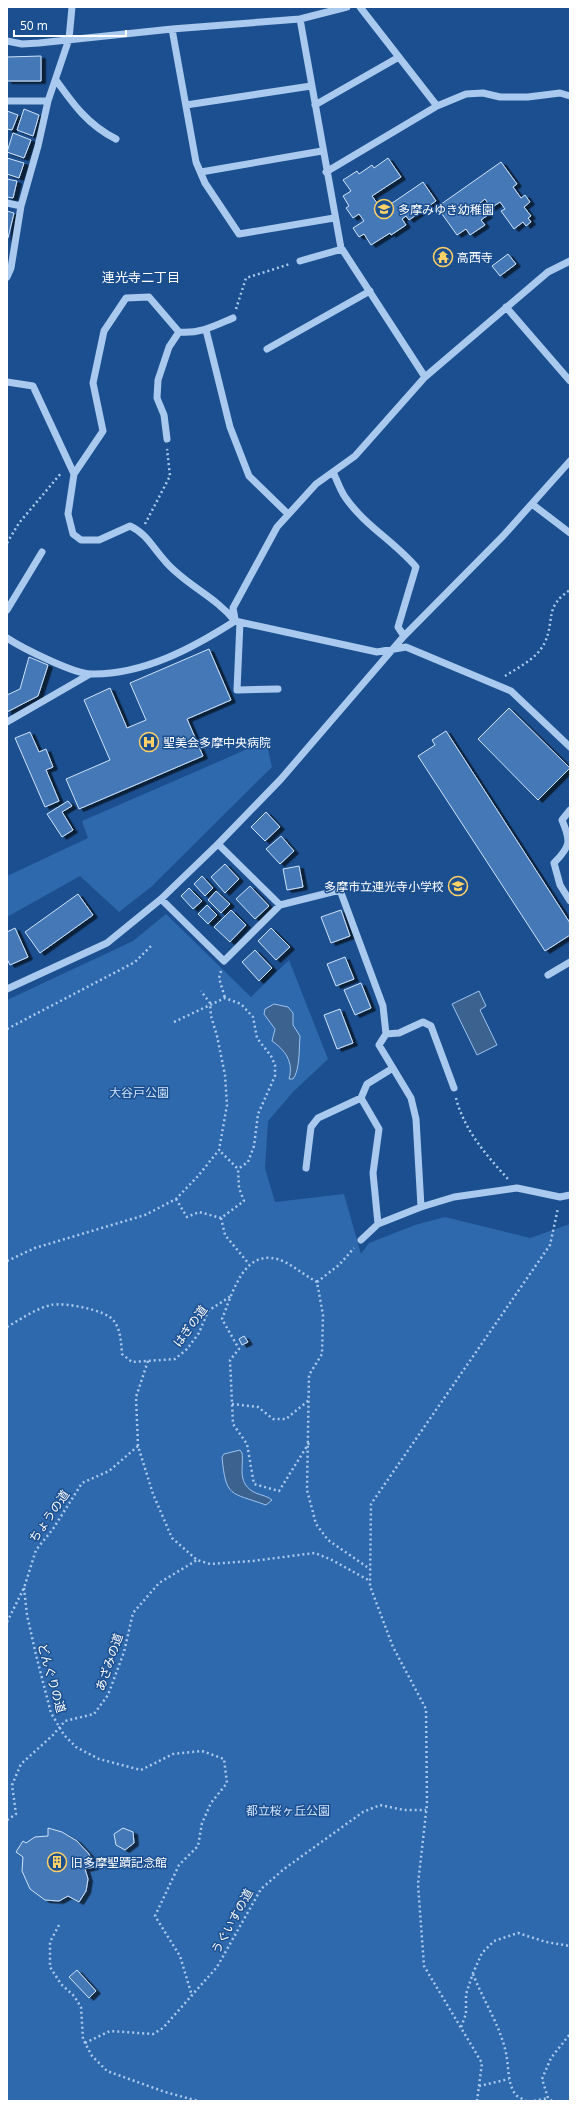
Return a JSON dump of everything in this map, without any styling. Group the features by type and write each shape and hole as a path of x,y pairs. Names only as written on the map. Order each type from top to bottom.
{"street":[{"path":"7,277 11,268 21,206 38,146 48,101 69,39 72,7"},
{"path":"7,41 22,44 172,29 300,19 347,7"},
{"path":"360,7 437,106"},
{"path":"300,19 322,151 341,248 425,377"},
{"path":"172,29 196,162 239,234 334,218"},
{"path":"315,105 399,57"},
{"path":"56,80 80,113 106,134 116,139"},
{"path":"186,105 311,86"},
{"path":"326,172 437,106 466,94 483,92 500,97 528,97 560,93 570,96"},
{"path":"7,101 48,101"},
{"path":"201,172 322,151"},
{"path":"7,203 21,206"},
{"path":"300,261 341,248"},
{"path":"278,690 236,690 238,622 233,608 277,527 316,484 356,456 425,377 548,272 570,261"},
{"path":"267,349 370,291"},
{"path":"233,318 206,330 192,333 179,332 149,297 126,298 104,331 93,383 103,431 74,474 68,514 73,534 81,540 98,540 130,526 141,531 166,563 225,608 238,622 377,652 406,647 435,661 511,691 570,747"},
{"path":"506,307 570,381"},
{"path":"206,330 230,427 249,476 288,514"},
{"path":"167,439 164,415 156,398 158,380 169,347 179,332"},
{"path":"7,382 33,386 57,437 68,465 74,474"},
{"path":"7,988 107,942 162,899 281,779 404,636 503,536 570,461"},
{"path":"333,472 344,497 368,523 407,556 416,567 398,627 404,636"},
{"path":"532,504 570,533"},
{"path":"7,610 42,552"},
{"path":"7,722 90,674 130,669 167,658 238,622"},
{"path":"7,638 67,667 90,674"},
{"path":"570,810 562,820 569,837 566,852 554,863 560,885 570,901"},
{"path":"218,844 280,904"},
{"path":"162,899 224,961 280,904 340,890 383,1006 386,1034 379,1046 411,1098 416,1119 421,1207"},
{"path":"548,975 570,962"},
{"path":"386,1034 399,1033 423,1022 431,1026 454,1088"},
{"path":"306,1168 311,1128 318,1118 361,1098 367,1084 393,1068"},
{"path":"361,1098 379,1129 373,1173 378,1224"},
{"path":"361,1240 378,1224 421,1207 454,1197 517,1188 560,1197 570,1195"}],"path":[{"path":"233,318 246,278 300,261"},
{"path":"141,531 170,476 167,439"},
{"path":"7,543 19,523 68,465"},
{"path":"495,684 534,657 545,642 553,607 570,590"},
{"path":"7,1029 135,962 152,945"},
{"path":"224,961 219,978 225,998"},
{"path":"7,1261 34,1248 145,1215 176,1199 198,1176 219,1150 228,1105 226,1075 217,1036 210,1016 210,1003 201,991"},
{"path":"174,1022 210,1003 225,998 241,1004 253,1017 257,1038 275,1065 274,1076 258,1114 254,1146 248,1162 238,1169"},
{"path":"454,1088 459,1109 475,1139 488,1157 517,1188"},
{"path":"219,1150 238,1169 239,1188 244,1201 221,1218"},
{"path":"477,2101 482,2063 424,1966 418,1884 426,1810 426,1709 393,1647 370,1586 371,1504 550,1245 560,1197"},
{"path":"176,1199 187,1217 200,1212 221,1218"},
{"path":"221,1218 225,1235 249,1264"},
{"path":"317,1282 339,1265 361,1240"},
{"path":"309,1443 279,1491 254,1484 247,1444 233,1424 230,1360 239,1348 222,1319 238,1278 249,1264 266,1258 284,1262 317,1282 323,1315 322,1354 309,1375 309,1443 307,1490 316,1524 328,1540 370,1569"},
{"name":"はぎの道","path":"7,1327 29,1314 50,1305 62,1304 97,1311 114,1320 120,1332 122,1354 132,1362 175,1360 187,1349 199,1333 208,1311 231,1296"},
{"path":"148,1361 136,1397 138,1446 153,1494 172,1538 197,1560 210,1564 252,1561 315,1553 332,1560 370,1582"},
{"path":"232,1404 258,1407 273,1419 286,1419 309,1400"},
{"name":"ちょうの道","path":"7,1622 24,1588 36,1550 53,1529 82,1483 109,1471 138,1446"},
{"name":"あざみの道","path":"7,1820 16,1814 12,1785 20,1764 65,1721 94,1714 108,1695 124,1652 133,1613 159,1583 197,1560"},
{"name":"どんぐりの道","path":"24,1588 27,1615 51,1713 64,1735 82,1750 99,1759 141,1770 174,1754 202,1751 224,1759 228,1783 211,1803 202,1823 198,1846 179,1865 155,1916 180,1956 192,1996"},
{"name":"うぐいすの道","path":"85,2043 110,2031 153,2034 163,2028 217,1967 260,1889 284,1869 363,1812 380,1805 404,1810 426,1810"},
{"path":"58,1925 50,1942 50,1967 61,1984 74,1996 80,2007 83,2039 92,2056 107,2071 165,2092 198,2101"},
{"path":"461,2027 466,2014 466,1994 473,1973 482,1953 494,1941 518,1933 546,1942 570,1946"},
{"path":"473,1973 506,2053 509,2079 516,2095 526,2101"},
{"path":"552,2101 548,2098 542,2079 551,2058 570,2034"},
{"path":"480,2086 509,2079"},
{"path":"534,2101 548,2098"}],"green space":[{"path":"266,741 272,767 151,887 119,912 80,876 7,917 7,876 88,838 82,821"},
{"name":"都立桜ヶ丘公園","path":"166,914 251,997 289,960 328,1059 293,1092 268,1121 265,1168 275,1202 344,1194 361,1254 369,1243 415,1225 445,1217 530,1238 570,1224 570,2101 7,2101 7,1000 133,941"}],"shaded area":[{"path":"479,991 486,1006 480,1010 497,1045 477,1055 452,1004"},
{"path":"274,1004 288,1007 293,1013 293,1025 300,1036 298,1065 293,1079 289,1079 290,1067 287,1057 281,1048 272,1041 275,1029 264,1014 265,1009"},
{"path":"240,1450 242,1453 242,1473 244,1483 252,1491 272,1500 266,1505 237,1495 228,1487 222,1457 224,1454"}],"building":[{"path":"41,56 41,81 7,81 7,57"},
{"path":"24,109 39,115 33,136 17,130"},
{"path":"7,111 18,115 12,130 7,129"},
{"path":"13,133 31,140 24,158 7,152"},
{"path":"7,158 24,163 19,178 7,174"},
{"path":"388,158 401,177 372,196 382,210 423,182 436,201 409,220 406,216 402,219 406,225 391,235 390,233 371,245 364,234 359,237 353,228 364,221 359,214 353,218 346,208 349,206 343,196 351,191 343,180 357,171 359,174 372,165 374,168"},
{"path":"501,162 517,184 513,187 521,198 525,195 530,202 524,207 531,216 528,218 531,222 526,226 523,222 514,229 501,211 505,209 500,202 491,208 485,199 480,203 488,215 481,220 485,225 470,235 466,229 457,235 437,207"},
{"path":"7,179 17,181 13,198 7,197"},
{"path":"7,211 14,213 8,238 7,238"},
{"path":"508,254 516,264 500,276 492,266"},
{"name":"聖美会多摩中央病院","path":"209,649 231,700 187,719 203,756 79,809 66,779 110,760 84,700 110,688 127,728 146,720 130,683"},
{"path":"29,657 48,665 38,696 7,712 7,695 20,689"},
{"path":"509,708 570,768 538,800 478,739"},
{"path":"446,731 570,923 570,935 545,951 418,756 435,745 432,740"},
{"path":"30,732 39,752 46,749 53,767 46,770 59,801 45,807 15,738"},
{"path":"68,801 72,806 62,812 73,830 62,837 47,814"},
{"path":"266,812 280,827 265,841 251,827"},
{"path":"281,836 294,851 280,864 266,849"},
{"path":"225,864 239,879 225,893 211,877"},
{"path":"299,866 303,887 287,890 283,869"},
{"path":"202,876 213,888 205,896 194,884"},
{"path":"250,886 269,906 255,919 236,899"},
{"path":"189,888 202,901 193,909 181,896"},
{"path":"216,891 230,904 221,913 208,900"},
{"path":"78,894 93,915 40,953 25,932"},
{"path":"207,905 217,915 208,924 198,914"},
{"path":"231,910 246,925 230,942 214,927"},
{"path":"341,910 350,936 331,943 321,917"},
{"path":"15,928 28,957 10,965 7,959 7,932"},
{"path":"271,928 290,947 276,960 258,941"},
{"path":"255,950 272,968 259,981 242,962"},
{"path":"345,957 354,979 336,986 327,964"},
{"path":"361,983 371,1008 355,1015 344,990"},
{"path":"340,1009 353,1043 337,1049 324,1015"},
{"path":"244,1336 248,1342 242,1345 239,1339"},
{"name":"旧多摩聖蹟記念館","path":"48,1828 62,1832 77,1841 89,1854 94,1867 85,1869 88,1879 86,1891 79,1902 68,1896 59,1901 45,1900 30,1889 22,1871 23,1857 16,1852 23,1841 26,1843 35,1837 48,1836"},
{"path":"123,1828 133,1832 134,1843 125,1850 116,1845 114,1834"},
{"path":"77,1970 96,1991 89,1998 69,1977"}],"place":[{"name":"多摩みゆき幼稚園","path":"384,209"},
{"name":"高西寺","path":"443,257"},
{"name":"聖美会多摩中央病院","path":"149,742"},
{"name":"多摩市立連光寺小学校","path":"458,886"},
{"name":"旧多摩聖蹟記念館","path":"57,1862"}],"district":[{"name":"連光寺二丁目","path":"141,277"}],"park label":[{"name":"大谷戸公園","path":"139,1092"}]}
